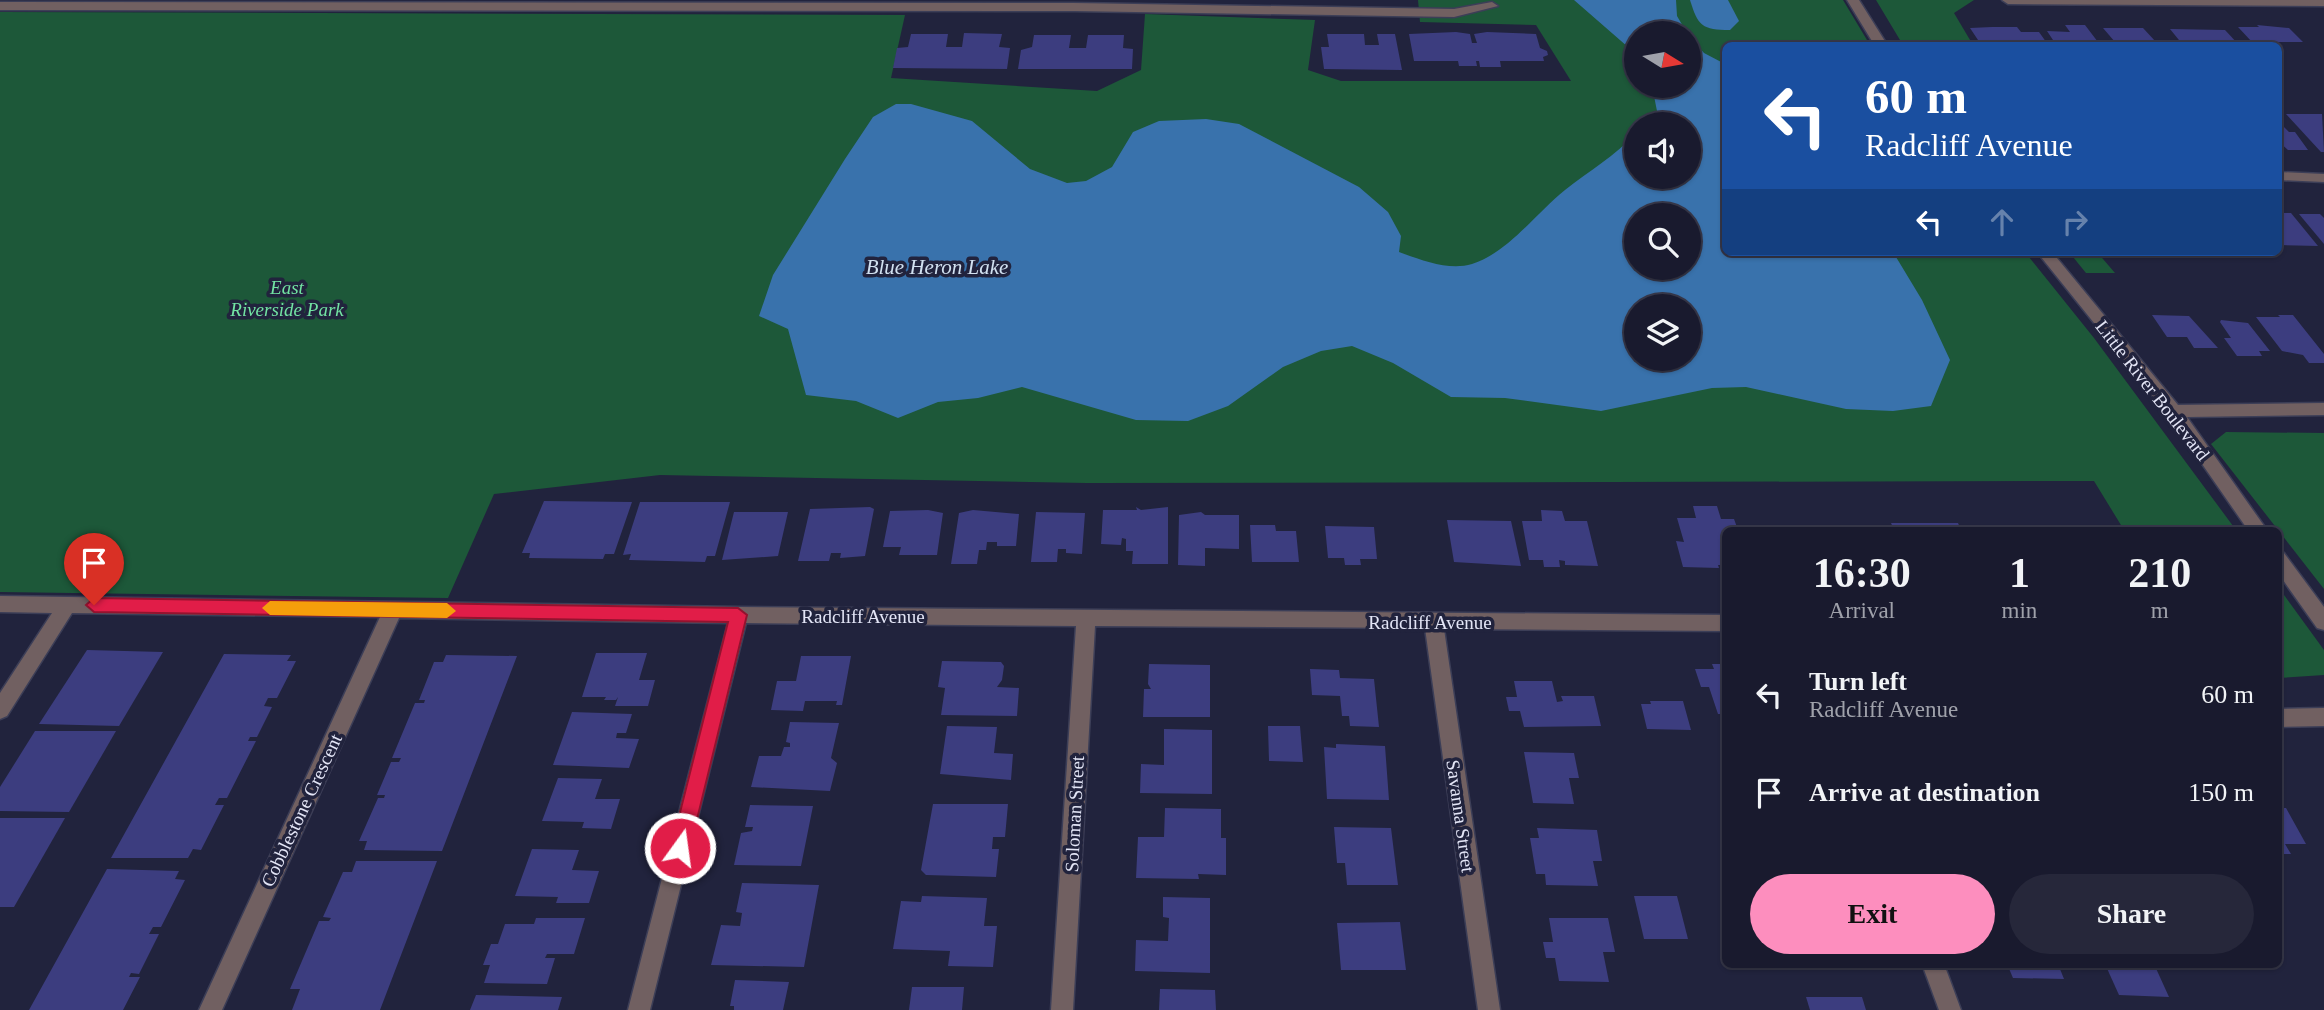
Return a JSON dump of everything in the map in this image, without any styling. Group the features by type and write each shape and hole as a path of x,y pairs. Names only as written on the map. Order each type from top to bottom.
{"street":[{"path":"1853,0 1879,42"},
{"path":"2008,0 2324,2"},
{"path":"0,6 642,3 1303,5 1454,13 1492,6"},
{"path":"2282,176 2324,178"},
{"name":"Little River Boulevard","path":"2047,256 2174,411 2256,527"},
{"path":"2174,411 2324,409"},
{"path":"2282,564 2324,622"},
{"name":"Radcliff Avenue","path":"0,604 738,615 1722,623"},
{"path":"0,710 67,604"},
{"name":"Cobblestone Crescent","path":"210,1010 393,610"},
{"path":"639,1010 738,615"},
{"name":"Soloman Street","path":"1062,1010 1086,618"},
{"name":"Savanna Street","path":"1434,622 1489,1010"},
{"path":"2282,718 2324,717"},
{"path":"1934,968 1950,1010"}],"green space":[{"name":"East Riverside Park","path":"1418,0 1843,0 1868,42 1722,42 1722,256 2028,256 2094,338 2234,527 2122,527 2094,481 1087,483 660,475 494,494 448,598 0,592 0,12 905,15 891,78 1097,91 1141,70 1145,14 1315,20 1308,70 1341,81 1571,81 1536,25 1420,22"},
{"path":"1876,0 1974,0 1954,13 1971,42 1901,42"},
{"path":"2072,256 2100,256 2115,273 2086,273"},
{"path":"2226,432 2324,433 2324,589 2282,535 2282,527 2276,527 2211,444"},
{"path":"2282,592 2324,650 2324,675 2282,678"}],"water":[{"path":"1574,0 1676,0 1680,21 1624,21 1624,44"},
{"path":"1690,0 1728,0 1739,21 1730,30 1713,29 1702,25"},
{"name":"Blue Heron Lake","path":"1701,50 1722,62 1722,256 1895,256 1922,300 1950,360 1931,406 1893,411 1846,409 1746,387 1712,388 1601,411 1505,398 1451,397 1393,363 1352,346 1321,351 1283,367 1228,406 1188,421 1136,420 1022,387 978,398 938,402 898,418 856,401 806,395 788,329 759,316 773,275 845,159 873,117 896,104 911,104 972,121 1030,169 1067,183 1086,181 1112,167 1133,132 1159,121 1206,119 1239,124 1359,187 1388,212 1401,236 1399,252 1435,264 1454,266 1472,264 1498,251 1554,199 1624,145 1624,189 1701,189 1701,112 1657,111 1654,98 1701,98"}],"building":[{"path":"2065,25 2085,25 2098,42 2054,42 2047,31 2070,32"},
{"path":"2257,25 2289,28 2303,42 2252,42 2238,27 2259,27"},
{"path":"2017,27 2021,32 2039,32 2046,42 1979,42 1970,28"},
{"path":"2103,28 2143,28 2156,42 2115,42"},
{"path":"2170,29 2225,30 2236,42 2181,42"},
{"path":"1487,32 1536,34 1540,48 1547,51 1548,55 1543,57 1544,61 1500,61 1501,67 1480,67 1479,61 1476,61 1477,66 1459,66 1458,61 1414,61 1409,34 1470,34 1472,43 1477,43 1474,34"},
{"path":"964,33 1002,34 999,47 1010,48 1007,69 893,68 897,48 908,47 911,34 948,34 946,47 962,47"},
{"path":"1327,34 1364,34 1365,45 1379,45 1377,34 1395,34 1402,70 1324,69 1321,47 1329,47"},
{"path":"1034,35 1071,35 1069,48 1086,48 1088,35 1124,35 1123,48 1133,49 1132,69 1018,69 1021,50 1032,47"},
{"path":"2286,114 2322,114 2324,152 2321,152"},
{"path":"2282,125 2289,132 2295,132 2308,150 2288,150 2282,145"},
{"path":"2282,213 2291,213 2318,246 2282,245"},
{"path":"2299,214 2320,214 2324,218 2324,244"},
{"path":"2152,315 2189,316 2218,348 2194,348 2187,337 2167,337"},
{"path":"2278,315 2293,315 2324,354 2324,363 2309,363 2303,355 2282,351 2256,317 2280,317"},
{"path":"2221,320 2248,323 2270,351 2259,351 2262,356 2237,356 2224,338 2231,338"},
{"path":"544,501 632,502 614,554 605,554 603,559 529,558 530,553 522,553"},
{"path":"640,502 730,502 715,556 707,556 705,562 629,560 631,554 623,555"},
{"path":"1693,506 1717,506 1721,519 1734,519 1737,527 1722,527 1722,565 1718,565 1719,568 1683,567 1676,541 1684,542 1677,518 1696,518"},
{"path":"1136,507 1141,510 1168,507 1168,564 1132,564 1133,551 1126,551 1126,539 1122,538 1121,545 1101,544 1103,510 1137,510"},
{"path":"810,509 874,509 865,556 840,558 841,553 831,553 829,561 798,561"},
{"path":"928,510 943,513 937,555 899,555 901,547 883,547 890,511"},
{"path":"973,510 1019,514 1016,546 997,546 997,542 987,542 986,550 979,550 977,564 951,564 959,513"},
{"path":"1541,510 1562,511 1565,521 1587,521 1598,566 1565,565 1565,561 1559,560 1560,567 1544,567 1543,560 1529,560 1522,521 1542,521"},
{"path":"734,512 788,512 778,556 722,560"},
{"path":"1036,512 1085,513 1082,554 1066,553 1066,549 1058,549 1057,562 1031,562"},
{"path":"1201,512 1205,515 1239,515 1239,549 1205,548 1205,566 1178,565 1179,515"},
{"path":"1447,520 1511,521 1521,566 1454,562"},
{"path":"1891,523 1958,523 1960,527 1893,527"},
{"path":"1250,525 1275,525 1276,531 1296,531 1299,562 1252,562"},
{"path":"1325,526 1374,527 1377,559 1360,559 1361,565 1345,565 1344,558 1328,558"},
{"path":"87,650 163,652 119,726 39,724"},
{"path":"596,653 647,653 639,680 655,680 648,706 615,706 618,697 616,700 604,700 606,697 582,697"},
{"path":"224,654 291,655 287,661 296,661 277,698 268,698 264,706 272,707 257,737 250,737 248,741 256,741 227,798 219,798 215,805 224,805 201,850 193,849 188,858 111,858"},
{"path":"446,655 517,656 442,851 364,850 367,841 359,841 378,798 384,798 385,795 377,795 391,762 399,762 401,758 392,758 415,703 424,703 425,700 419,700 434,662 443,662"},
{"path":"801,656 851,656 842,705 836,705 837,701 805,701 803,711 771,710 777,681 796,681"},
{"path":"942,661 1001,662 1004,666 1002,680 997,687 1019,688 1017,716 941,715 945,688 938,687"},
{"path":"1149,664 1210,665 1210,717 1143,717 1144,689 1151,689 1148,684"},
{"path":"1712,664 1722,664 1722,714 1718,714 1709,687 1701,687 1695,669 1714,669"},
{"path":"1310,669 1339,670 1340,678 1374,679 1379,727 1350,726 1349,716 1342,716 1340,696 1312,695"},
{"path":"1514,681 1552,681 1557,702 1563,701 1561,696 1594,696 1601,726 1524,727 1520,711 1509,711 1506,697 1517,697"},
{"path":"1650,701 1683,701 1691,730 1647,729 1641,704 1651,704"},
{"path":"572,712 632,714 626,733 617,733 616,738 639,739 629,768 553,765"},
{"path":"790,722 839,723 831,758 837,763 830,791 751,787 759,756 781,756 784,747 790,747 790,743 786,742"},
{"path":"947,726 997,727 994,753 1013,754 1011,780 940,774"},
{"path":"1268,726 1300,726 1303,762 1269,761"},
{"path":"1164,729 1212,730 1212,794 1140,793 1141,764 1164,765"},
{"path":"35,731 116,731 69,812 0,811 0,787"},
{"path":"1336,744 1385,746 1389,800 1327,799 1324,747 1336,748"},
{"path":"1524,752 1574,753 1579,778 1569,778 1574,804 1533,803"},
{"path":"558,778 602,779 595,799 620,799 611,829 582,828 584,822 542,821"},
{"path":"933,804 1008,804 1005,837 993,837 992,849 999,849 996,877 926,875 921,870"},
{"path":"750,805 813,806 801,866 734,865 741,833 752,831 753,827 745,827"},
{"path":"1165,808 1221,809 1221,838 1226,838 1226,875 1198,874 1199,879 1136,878 1138,837 1164,837"},
{"path":"2282,808 2286,808 2306,844 2285,844 2291,854 2282,854"},
{"path":"0,818 65,818 14,907 0,907"},
{"path":"1334,827 1391,828 1398,885 1347,885 1345,863 1337,863"},
{"path":"1537,828 1597,830 1602,861 1593,861 1598,886 1546,885 1545,874 1536,874 1530,838 1539,838"},
{"path":"532,849 579,850 572,870 599,871 589,903 556,903 558,897 515,896"},
{"path":"356,861 437,861 380,1010 292,1010 300,989 290,989 319,921 329,921 331,918 323,917 343,872 352,872"},
{"path":"107,869 179,871 175,879 185,880 161,927 153,927 149,934 159,934 139,974 131,973 129,977 140,977 123,1010 29,1010"},
{"path":"742,883 819,885 804,967 711,965 721,925 740,926 742,913 736,912"},
{"path":"922,896 987,898 984,926 997,926 993,967 948,966 950,951 893,949 901,901 921,902"},
{"path":"1634,896 1677,896 1688,939 1644,939"},
{"path":"1163,897 1210,898 1210,973 1135,971 1136,940 1168,941 1169,918 1163,917"},
{"path":"536,918 585,918 574,954 547,954 545,958 555,958 547,984 484,983 490,965 483,965 491,944 498,944 505,924 534,924"},
{"path":"1549,918 1608,918 1615,952 1603,952 1609,982 1559,981 1555,958 1546,958 1543,942 1553,942"},
{"path":"1400,922 1406,970 1341,970 1337,923"},
{"path":"2009,968 2060,968 2064,979 2013,978"},
{"path":"2107,968 2156,968 2169,997 2119,995"},
{"path":"735,980 789,982 783,1010 734,1010 734,1006 730,1006"},
{"path":"912,987 964,987 962,1010 909,1010"},
{"path":"1160,989 1215,990 1216,1010 1159,1010"},
{"path":"476,995 562,997 558,1010 470,1010"},
{"path":"1806,997 1862,997 1866,1010 1810,1010"}],"slow traffic":[{"path":"270,608 447,611"}],"route":[{"path":"94,605 738,615 680,848"}]}
